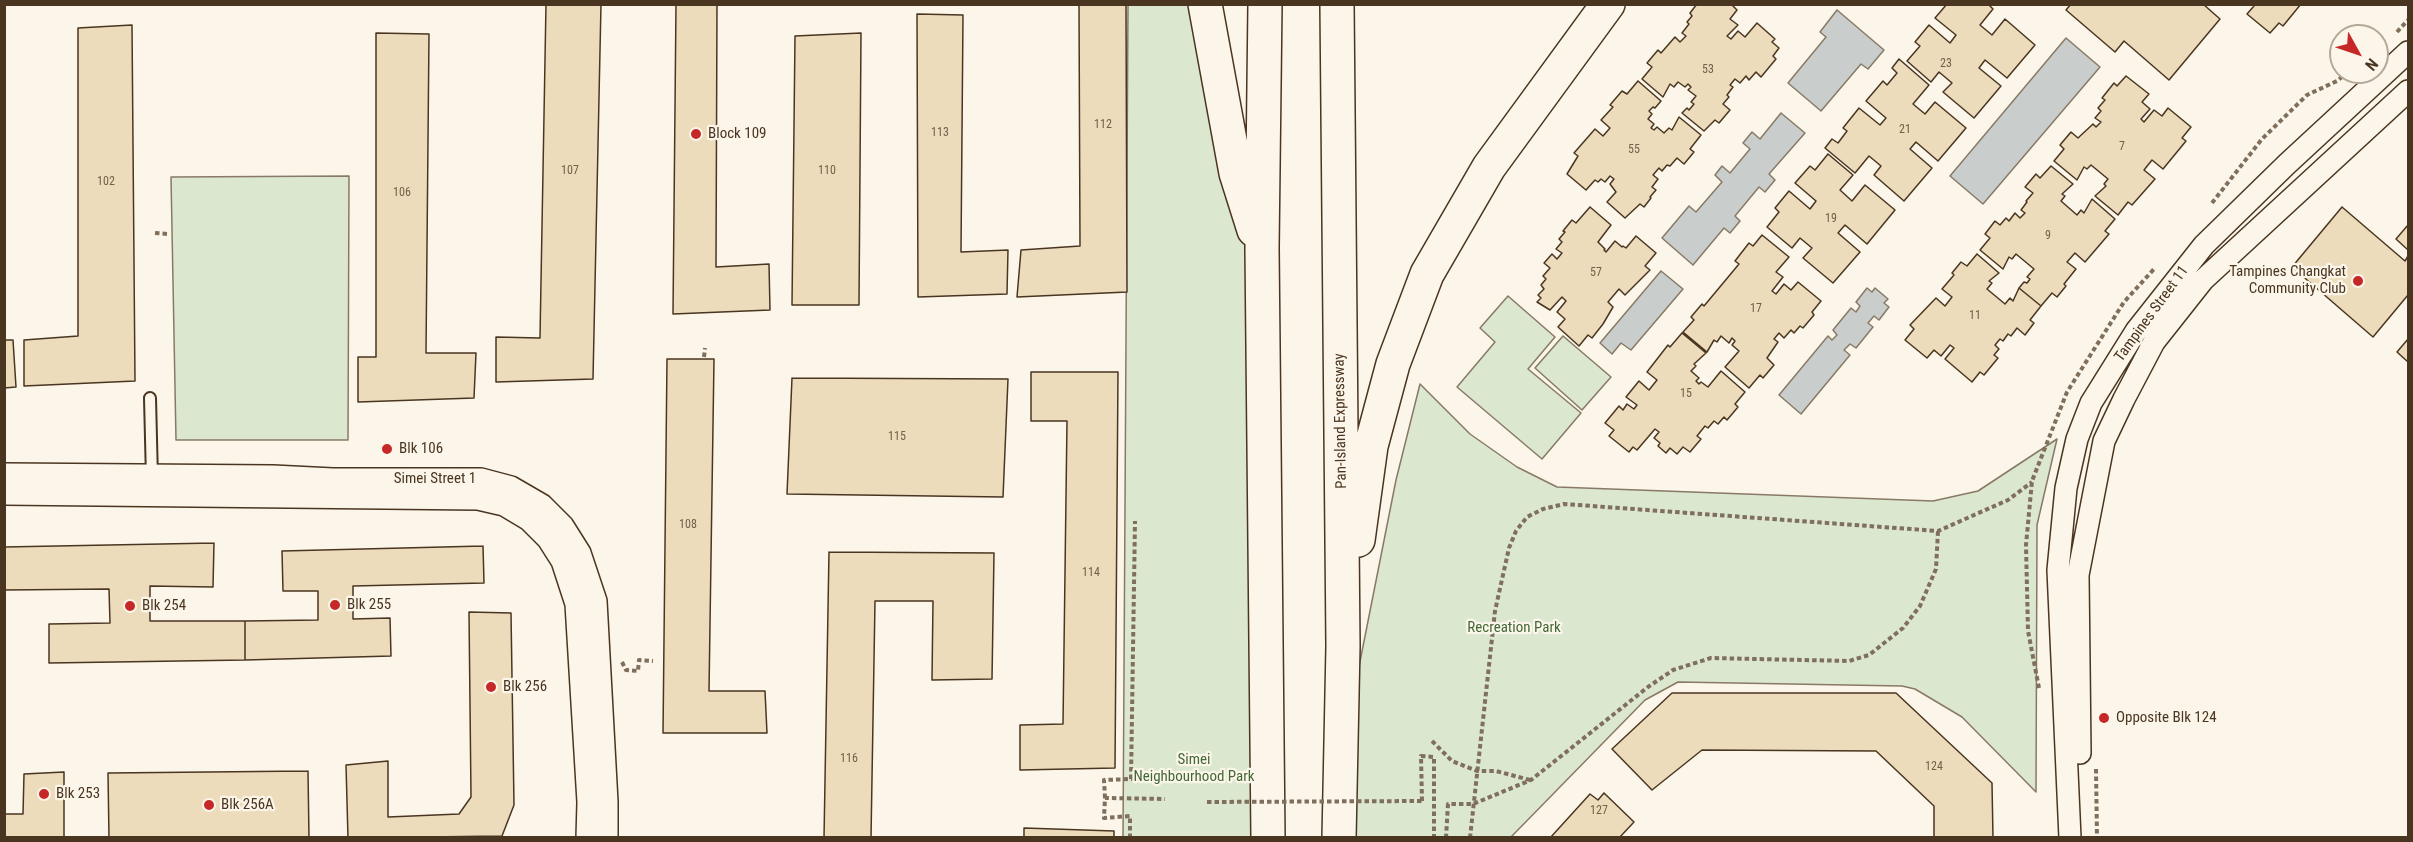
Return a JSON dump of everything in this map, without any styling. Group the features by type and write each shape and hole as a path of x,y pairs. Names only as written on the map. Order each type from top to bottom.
{"highway":[{"path":"1205,4 1236,173 1246,209 1262,248"},
{"path":"1265,4 1262,248 1268,837"},
{"name":"Pan-Island Expressway","path":"1337,4 1343,646 1339,837"},
{"path":"1343,646 1371,446 1393,364 1427,274 1489,167 1608,4"}],"street":[{"name":"Tampines Street 11","path":"2070,837 2058,570 2066,488 2078,439 2091,403 2145,336 2204,245 2287,164 2409,52"},
{"name":"Tampines Street 11","path":"2082,837 2078,575 2104,441 2145,336 2409,91"},
{"name":"Simei Street 1","path":"4,474 152,485 478,499 504,505 529,520 548,539 562,561 576,604 588,802 587,837"},
{"name":"Simei Street 1","path":"4,494 273,476 333,479 481,478 512,487 542,505 563,526 580,553 596,601 607,837"}],"lane":[{"path":"150,398 152,485"}],"path":[{"path":"155,233 168,234"},
{"path":"704,357 705,348"},
{"path":"1470,837 1495,611 1502,569 1516,531 1527,517 1543,509 1563,504 1938,531 2008,500 2032,481"},
{"path":"1130,837 1130,816 1104,818 1104,780 1131,779 1135,521"},
{"path":"1446,837 1448,804 1473,804 1530,780 1673,670 1711,658 1849,661 1869,655 1903,628 1920,606 1936,569 1938,531"},
{"path":"621,671 621,659 626,670 638,670 639,660 653,661"},
{"path":"1432,741 1452,761 1477,771 1496,771 1530,780"},
{"path":"1208,802 1422,801 1421,756 1434,757 1434,837"},
{"path":"2096,767 2097,837"},
{"path":"1105,798 1166,799"}],"green space":[{"name":"Simei Neighbourhood Park","path":"1128,5 1197,5 1245,213 1263,837 1123,838"},
{"path":"349,176 348,440 176,440 171,177"},
{"path":"1508,296 1555,337 1528,369 1581,413 1542,459 1457,387 1495,342 1480,328"},
{"path":"1563,336 1611,377 1582,410 1535,368"},
{"name":"Recreation Park","path":"1420,384 1470,434 1517,467 1557,487 1933,501 1978,491 2057,439 2037,525 2036,792 1962,717 1915,689 1902,686 1678,682 1645,700 1511,837 1349,838 1348,722 1396,480"}],"shaded area":[{"path":"1837,10 1884,50 1868,69 1861,64 1821,111 1788,83 1826,37 1820,32"},
{"path":"2066,38 2100,67 1983,204 1950,176"},
{"path":"1781,113 1805,133 1769,174 1775,180 1765,192 1759,187 1735,216 1740,221 1730,233 1724,228 1693,265 1662,238 1689,206 1696,212 1722,182 1715,175 1722,166 1730,173 1750,149 1743,143 1752,132 1760,139"},
{"path":"1661,271 1683,289 1631,350 1621,343 1612,354 1600,343"},
{"path":"1867,288 1872,292 1875,288 1888,299 1884,303 1889,307 1879,320 1874,316 1868,323 1873,327 1856,348 1850,344 1844,350 1850,355 1801,414 1779,395 1828,336 1832,340 1837,335 1833,330 1851,308 1856,312 1860,306 1856,302"}],"building":[{"path":"546,4 601,4 593,379 496,382 496,337 540,338"},
{"name":"Block 109","path":"676,4 717,4 716,267 769,264 770,310 673,314"},
{"path":"1079,4 1126,4 1127,292 1017,297 1021,250 1080,246"},
{"path":"1697,4 1731,4 1737,10 1730,19 1738,25 1727,36 1731,39 1738,31 1745,37 1757,23 1775,39 1772,42 1779,48 1773,56 1776,59 1761,77 1756,72 1749,80 1746,76 1740,83 1735,79 1730,85 1733,87 1727,95 1729,97 1723,104 1730,110 1719,123 1715,120 1704,131 1682,113 1694,104 1691,102 1696,96 1688,90 1691,87 1688,84 1685,87 1678,82 1674,87 1670,84 1663,97 1642,79 1652,67 1647,63 1658,50 1661,53 1675,37 1680,42 1686,36 1682,33 1689,24 1687,22 1692,16 1690,13"},
{"path":"1947,4 1988,4 1993,9 1980,25 1992,35 2005,19 2035,45 2007,78 1985,60 1979,68 2001,86 1974,118 1943,92 1952,83 1939,72 1931,82 1907,61 1920,46 1915,42 1929,25 1950,43 1956,35 1935,18"},
{"path":"2071,4 2203,4 2220,19 2169,80 2124,41 2115,52 2066,10"},
{"path":"2252,4 2301,4 2283,26 2279,23 2270,33 2247,14 2254,6"},
{"path":"917,14 963,15 961,252 1008,250 1007,294 918,297"},
{"path":"132,25 135,381 24,386 24,340 78,336 78,28"},
{"path":"376,33 429,34 426,353 476,353 474,398 358,402 358,357 376,357"},
{"path":"861,33 859,305 792,305 795,36"},
{"path":"1899,59 1929,85 1913,104 1925,114 1935,102 1966,128 1938,161 1916,142 1910,149 1932,168 1904,201 1874,175 1881,166 1869,156 1855,173 1825,148 1832,139 1838,143 1847,131 1843,128 1859,108 1880,125 1886,118 1866,101 1883,81 1887,85 1897,73 1892,68"},
{"path":"2126,76 2149,94 2142,102 2150,109 2141,119 2144,122 2154,110 2162,116 2168,108 2191,127 2182,138 2186,141 2163,169 2152,160 2144,170 2155,179 2132,205 2128,202 2118,215 2095,196 2106,186 2104,184 2108,179 2091,165 2087,169 2084,167 2077,180 2054,161 2064,149 2060,145 2071,132 2078,138 2093,124 2096,127 2101,122 2095,118 2101,111 2098,108 2105,100 2102,98 2114,83 2117,86"},
{"path":"1638,81 1661,101 1649,111 1652,114 1648,119 1654,124 1651,128 1654,130 1657,127 1664,133 1669,128 1672,130 1679,117 1701,135 1690,149 1694,152 1684,164 1677,158 1662,171 1659,168 1653,175 1658,179 1652,187 1656,190 1651,198 1644,207 1640,204 1625,218 1607,202 1616,192 1610,184 1614,179 1610,176 1605,182 1601,179 1598,182 1595,180 1586,190 1567,174 1578,156 1574,153 1595,129 1603,136 1610,128 1601,120 1613,107 1610,105 1622,91 1627,94"},
{"path":"1828,154 1853,175 1840,190 1852,201 1865,185 1895,210 1867,244 1845,225 1838,233 1860,252 1833,283 1803,258 1812,248 1800,238 1792,248 1767,227 1779,212 1775,208 1789,191 1810,209 1816,201 1795,183 1810,166 1815,170"},
{"path":"2051,166 2073,184 2062,194 2065,196 2061,201 2077,215 2081,210 2084,213 2092,199 2115,219 2105,231 2109,234 2085,262 2075,253 2067,262 2076,269 2064,284 2066,286 2057,297 2052,293 2041,306 2019,288 2024,282 2027,283 2030,279 2027,277 2034,269 2016,254 2012,259 2009,257 2003,269 1980,250 1990,238 1985,234 1995,221 2000,225 2006,218 2009,221 2015,213 2020,218 2025,213 2021,210 2033,193 2025,187 2036,174 2040,178"},
{"path":"1590,207 1611,225 1598,242 1606,252 1615,241 1626,248 1636,236 1656,253 1645,266 1650,270 1625,295 1619,289 1608,302 1613,307 1603,324 1592,338 1588,335 1579,346 1558,327 1565,319 1557,312 1566,301 1562,297 1550,310 1537,302 1541,298 1538,295 1544,289 1541,285 1546,279 1543,276 1550,268 1544,263 1552,254 1557,259 1562,253 1556,249 1562,242 1559,239 1565,232 1563,231 1572,220 1576,223"},
{"name":"Tampines Changkat Community Club","path":"2342,207 2405,261 2408,256 2408,295 2373,337 2292,267"},
{"path":"2408,225 2408,250 2396,239"},
{"path":"1762,235 1789,257 1776,272 1783,277 1772,291 1776,294 1784,284 1791,290 1798,282 1821,301 1812,312 1814,315 1803,328 1800,326 1794,333 1791,330 1784,338 1779,333 1774,339 1778,342 1767,358 1774,365 1763,378 1760,375 1749,388 1725,367 1739,351 1732,345 1735,341 1732,338 1729,343 1721,336 1717,342 1714,340 1707,352 1683,332 1694,320 1691,317 1702,304 1704,306 1739,264 1735,261 1749,243 1753,246"},
{"path":"1977,254 1999,273 1989,281 1992,283 1987,289 2005,304 2010,298 2013,301 2019,288 2041,306 2030,320 2034,323 2025,335 2017,328 2011,336 2008,334 2003,341 2000,339 1995,345 1999,349 1994,355 1998,358 1984,375 1980,372 1972,382 1945,359 1954,348 1950,345 1941,356 1934,350 1927,358 1905,340 1914,329 1910,325 1936,298 1945,306 1952,297 1942,289 1961,262 1967,266"},
{"path":"1682,333 1706,353 1694,364 1696,366 1691,371 1699,378 1696,381 1699,384 1701,382 1708,387 1721,371 1745,392 1735,404 1738,407 1727,420 1724,417 1718,424 1714,421 1708,428 1705,426 1697,436 1701,439 1690,452 1683,447 1677,454 1670,448 1666,453 1658,446 1660,443 1654,438 1659,432 1655,429 1637,450 1633,447 1629,452 1609,436 1614,430 1605,423 1619,406 1623,410 1627,404 1634,409 1637,405 1626,397 1639,381 1649,390 1657,380 1647,372 1668,345 1670,347"},
{"path":"2408,339 2408,362 2397,352"},
{"path":"4,340 13,340 16,387 4,388"},
{"path":"667,359 714,359 709,691 765,691 767,733 663,733"},
{"path":"1031,372 1118,372 1115,768 1020,770 1020,725 1063,724 1067,421 1031,421"},
{"path":"792,378 1008,379 1003,497 787,494"},
{"name":"Blk 254","path":"214,543 213,587 150,586 150,621 245,621 245,660 49,663 49,624 110,623 109,589 4,590 4,547"},
{"name":"Blk 255","path":"483,546 484,583 353,586 353,619 390,618 391,656 245,660 245,621 318,620 318,591 283,591 282,551"},
{"path":"829,552 994,553 992,679 932,680 933,601 875,601 871,838 824,838"},
{"name":"Blk 256","path":"469,612 511,613 514,805 502,836 348,838 346,765 388,761 388,817 459,814 471,797"},
{"path":"1672,693 1896,693 1992,783 1993,838 1934,838 1934,806 1876,751 1702,750 1652,790 1612,749"},
{"name":"Blk 256A","path":"308,771 309,838 109,838 108,773"},
{"name":"Blk 253","path":"64,772 64,838 4,838 4,814 23,814 24,774"},
{"path":"1604,793 1634,822 1619,838 1550,838 1590,794 1598,800"},
{"path":"1024,828 1114,831 1114,838 1024,838"}],"place":[{"name":"Block 109","path":"696,134"},
{"name":"Tampines Changkat Community Club","path":"2358,281"},
{"name":"Blk 106","path":"387,449"},
{"name":"Blk 255","path":"335,605"},
{"name":"Blk 254","path":"130,606"},
{"name":"Blk 256","path":"491,687"},
{"name":"Opposite Blk 124","path":"2104,718"},
{"name":"Blk 253","path":"44,794"},
{"name":"Blk 256A","path":"209,805"}]}
